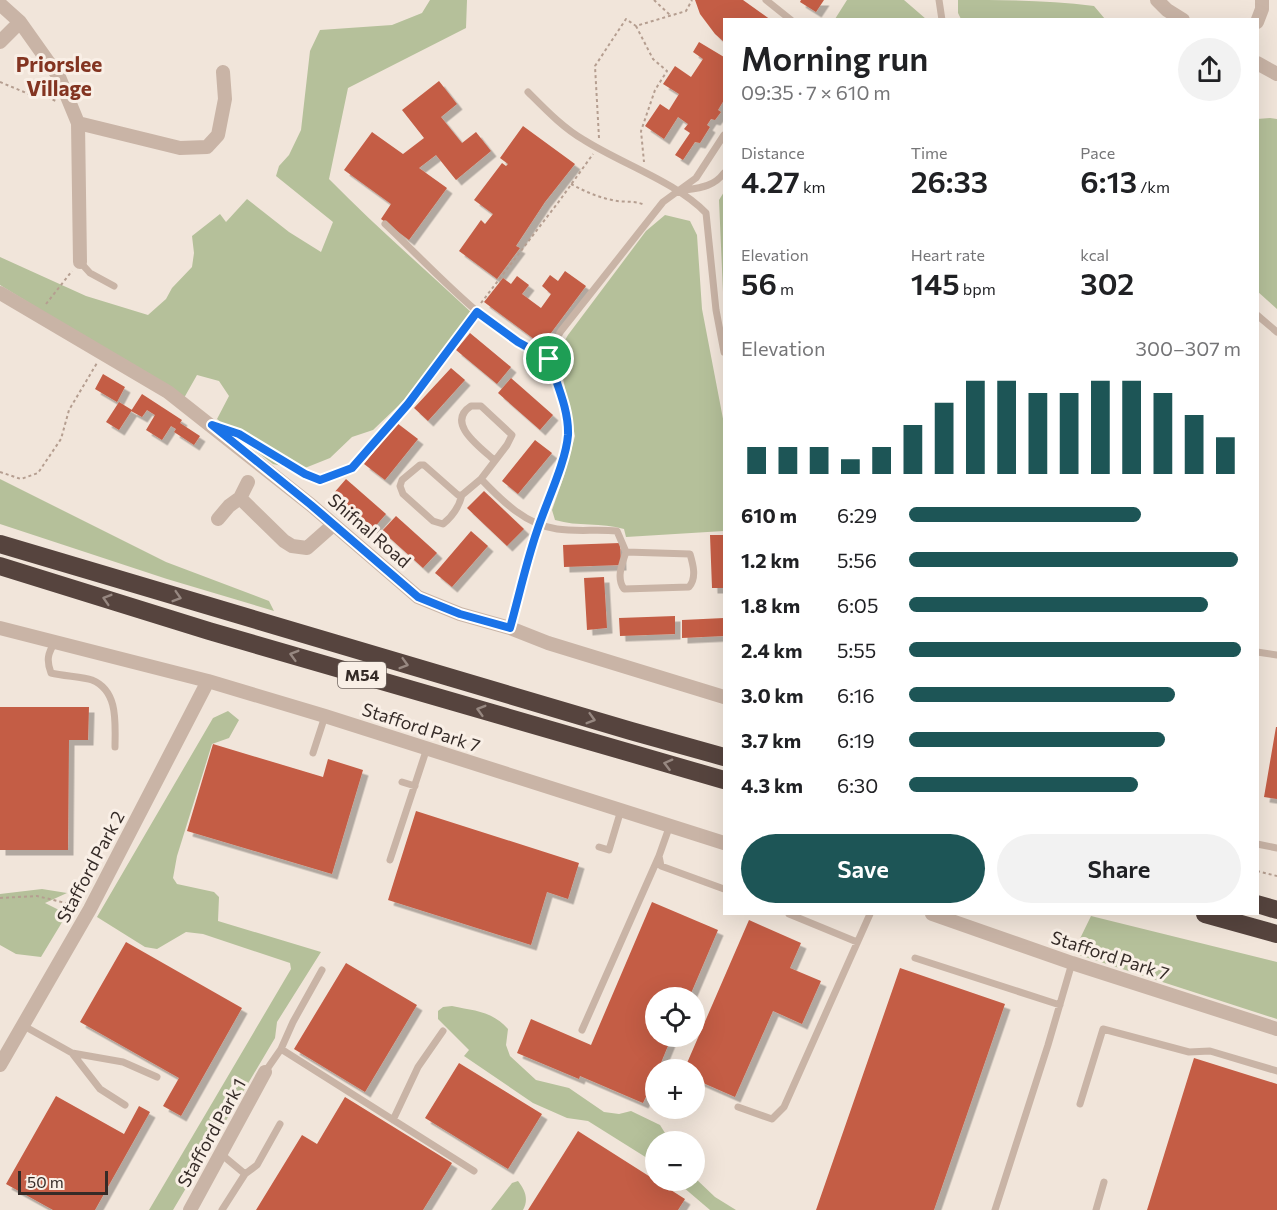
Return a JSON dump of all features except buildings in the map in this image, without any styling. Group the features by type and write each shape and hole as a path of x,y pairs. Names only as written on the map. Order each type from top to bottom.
{"highway":[{"name":"M54","path":"0,544 723,757"},
{"name":"M54","path":"0,566 209,631 723,780"},
{"path":"1259,905 1277,910"},
{"path":"1208,915 1277,934"}],"street":[{"path":"1157,0 1180,18"},
{"path":"1259,18 1262,0"},
{"path":"0,4 20,22 59,77 78,123 80,262"},
{"path":"0,42 20,22"},
{"path":"1259,64 1277,74"},
{"path":"78,123 180,148 207,147 218,135 225,99 223,72"},
{"name":"Shifnal Road","path":"0,293 168,392 230,440 418,597 460,614 510,628 548,643 723,697"},
{"path":"218,519 229,506 240,498 248,482"},
{"path":"240,498 292,546 307,548 333,525"},
{"name":"Stafford Park 7","path":"0,628 208,681 723,843"},
{"name":"Stafford Park 2","path":"0,1065 90,909 208,681"},
{"name":"Stafford Park 7","path":"935,915 1072,963 1277,1029"},
{"name":"Stafford Park 1","path":"190,1210 266,1072"}],"lane":[{"path":"766,0 788,18"},
{"path":"939,0 942,18"},
{"path":"528,92 570,130 597,148 697,203 706,213 716,310 723,347"},
{"path":"510,628 568,435 564,406 549,359 552,346 561,331 663,202 696,178 723,137"},
{"path":"677,191 702,188 718,181 723,174"},
{"path":"385,224 476,311 518,342 549,359"},
{"path":"80,262 90,273 114,286"},
{"path":"1259,317 1277,332"},
{"path":"462,495 453,492 424,465 417,466 402,480 400,486 402,494 433,521 443,524 449,519 459,505 462,495 481,479 512,435 481,406 471,406 461,417 460,422 470,437 494,460"},
{"path":"481,479 521,516 559,530 617,531 627,552"},
{"path":"627,552 690,554 694,566 693,582 690,587 624,589 620,579 622,562 627,552"},
{"path":"55,642 49,651 47,661 51,673 92,680 103,688 109,697 115,710 115,747"},
{"path":"1259,652 1277,655"},
{"path":"314,753 325,716"},
{"path":"390,860 427,748"},
{"path":"402,782 415,786"},
{"path":"599,847 609,850 621,810"},
{"path":"582,1030 659,856 670,825"},
{"path":"1259,844 1277,848"},
{"path":"659,856 661,866 723,889"},
{"path":"791,915 858,942"},
{"path":"738,1107 772,1119 784,1107 870,915"},
{"path":"915,958 1060,1005"},
{"path":"995,1210 1072,963"},
{"path":"266,1072 281,1049 322,970"},
{"path":"24,1026 72,1053 123,1062 157,1077"},
{"path":"1080,1104 1103,1029 1189,1052 1210,1051 1277,1071"},
{"path":"393,1120 418,1067 443,1031"},
{"path":"281,1049 474,1171"},
{"path":"72,1053 100,1089 125,1106"},
{"path":"222,1210 245,1174 257,1165 280,1124"},
{"path":"221,1154 245,1174"},
{"path":"1096,1210 1104,1182"}],"path":[{"path":"654,0 671,16"},
{"path":"636,26 686,11 692,0"},
{"path":"249,439 305,474 320,480 352,468 408,404 597,148 600,133 596,66 626,19 636,26 653,59 668,71 655,90 641,131 644,162"},
{"path":"0,82 36,97 37,93 71,107"},
{"path":"572,184 585,192 614,201 639,202 645,206"},
{"path":"37,315 80,262"},
{"path":"0,472 21,479 38,473 61,439 69,410 102,353"},
{"path":"1259,872 1277,876"},
{"path":"0,897 37,896 90,909"}],"green space":[{"path":"430,0 467,0 466,28 348,88 329,179 474,315 456,339 443,363 373,430 352,437 330,458 300,470 273,464 217,419 229,396 219,381 197,375 184,398 0,285 0,257 86,296 148,315 166,299 172,288 192,267 194,253 192,236 220,214 226,222 247,199 289,232 321,252 333,222 276,176 279,166 289,155 301,130 310,51 320,30 392,25 422,13"},
{"path":"847,0 904,0 925,18 836,18"},
{"path":"958,0 1043,1 1094,6 1104,18 960,18"},
{"path":"1259,119 1277,119 1277,309 1259,293"},
{"path":"723,194 723,292 719,200"},
{"path":"665,215 690,221 697,235 702,309 723,419 723,531 626,537 624,529 555,520 552,510 575,436 559,350 646,231"},
{"path":"0,479 166,562 269,601 274,611 167,579 0,524"},
{"path":"228,711 239,720 229,738 212,744 177,856 173,878 177,884 214,892 219,897 218,921 321,952 277,1022 275,1038 173,1210 149,1210 291,969 290,963 203,934 186,932 157,949 145,947 97,917 213,718"},
{"path":"42,889 67,893 45,903 67,914 41,957 16,954 0,945 0,894"},
{"path":"1091,916 1277,962 1277,1019 1073,953"},
{"path":"452,1006 483,1013 502,1023 508,1029 506,1045 510,1056 536,1080 569,1088 604,1112 619,1114 631,1111 660,1125 664,1131 645,1131 645,1157 588,1121 567,1118 533,1103 464,1056 469,1050 438,1019 438,1011 443,1007"},
{"path":"518,1181 525,1195 526,1202 523,1210 491,1210 512,1183"},
{"path":"705,1188 715,1197 736,1210 710,1210 688,1191 705,1191"}],"district":[{"name":"Priorslee Village","path":"59,77"}],"route":[{"path":"477,312 536,354 549,359 564,406 568,435 510,628 460,614 418,597 311,505 212,425 239,434 305,474 320,480 352,468 408,404 477,312"}]}
